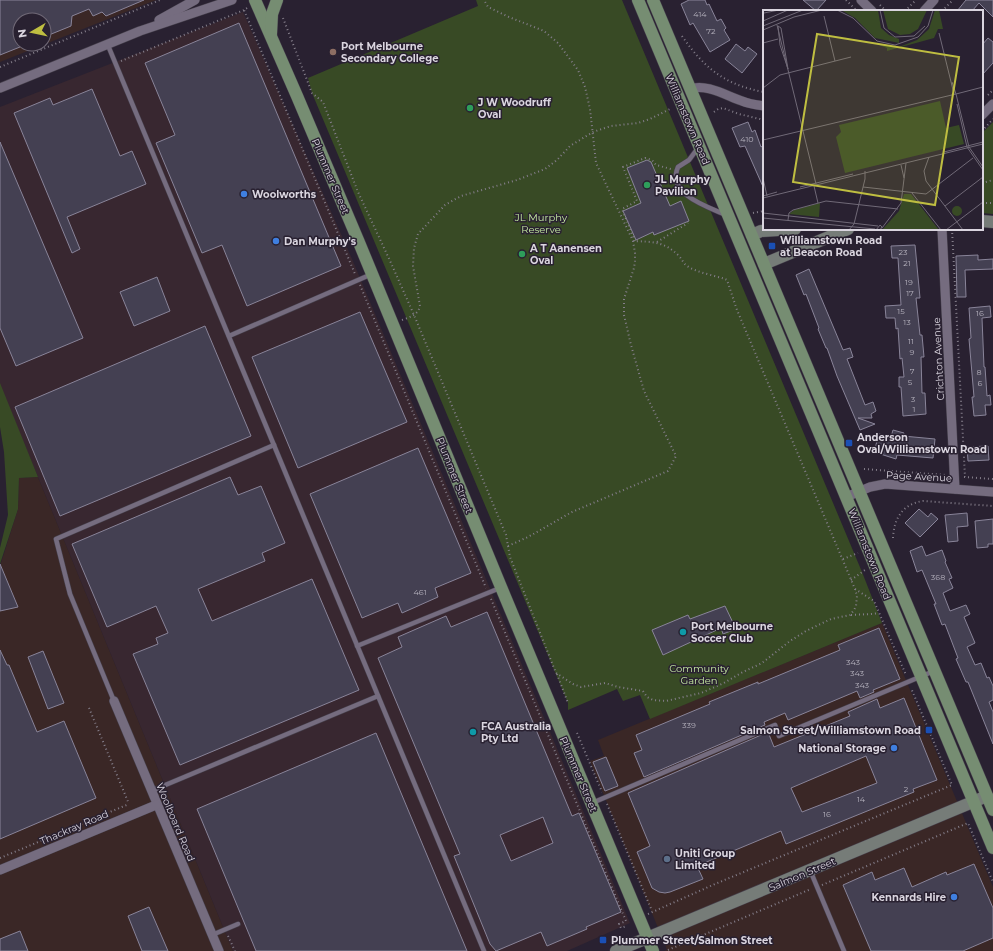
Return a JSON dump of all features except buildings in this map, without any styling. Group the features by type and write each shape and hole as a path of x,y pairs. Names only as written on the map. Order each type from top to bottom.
{"main road":[{"path":"270,36 272,14 277,0"},
{"name":"Williamstown Road","path":"638,0 920,677 993,848"},
{"name":"Williamstown Road","path":"653,0 993,810"},
{"name":"Plummer Street","path":"255,1 372,274 653,951"},
{"path":"680,98 690,89"},
{"path":"752,235 748,261 764,264"}],"street":[{"path":"140,30 196,0"},
{"path":"0,88 140,30 232,0"},
{"path":"861,0 871,10"},
{"path":"925,10 934,0"},
{"path":"690,89 706,89 742,101 763,106"},
{"path":"983,114 993,104"},
{"path":"983,221 993,222"},
{"path":"752,235 761,231 778,230"},
{"path":"764,264 846,230"},
{"name":"Crichton Avenue","path":"942,230 955,489"},
{"name":"Page Avenue","path":"846,497 870,487 885,484 993,492"},
{"name":"Woolboard Road","path":"114,701 156,805 219,951"},
{"name":"Salmon Street","path":"616,951 648,939 987,796"},
{"name":"Thackray Road","path":"0,870 156,805"}],"lane":[{"path":"107,43 484,951"},
{"path":"700,146 690,158 679,165 676,170 677,183 682,192 729,216"},
{"path":"229,336 372,274"},
{"path":"114,701 70,594 56,539 274,445"},
{"path":"357,646 501,587"},
{"path":"592,803 774,724 779,736 934,671"},
{"path":"151,791 378,696"},
{"path":"810,870 844,951"},
{"path":"212,935 238,924"}],"path":[{"path":"0,67 160,0"},
{"path":"484,0 488,7 544,31 566,53 578,70 585,87 593,132 596,163 634,241"},
{"path":"846,0 857,10"},
{"path":"906,10 916,0"},
{"path":"943,10 953,0"},
{"path":"115,63 244,10 255,1"},
{"path":"244,10 626,921 619,924 621,928 627,926"},
{"path":"282,15 312,93 323,102 358,192 414,315 506,535 510,557 568,703"},
{"path":"682,36 701,60 729,82 745,89 763,92"},
{"path":"379,331 414,315 418,311 420,306 413,266 414,248 418,234 445,205 461,196 517,180 545,169 557,160 570,146 593,132 611,126 638,123 650,119 668,110 680,98"},
{"path":"714,112 723,108 739,114 763,120"},
{"path":"983,130 993,119"},
{"path":"508,546 528,537 572,512 668,471 676,456 644,391 624,315 624,299 634,268 635,253 634,241 622,209 637,201 623,167 645,158 652,160 656,165 676,170"},
{"path":"983,183 993,180"},
{"path":"657,242 688,223"},
{"path":"952,230 965,477"},
{"path":"634,241 657,242 668,248 687,266 727,280 737,310 852,580 857,596 856,606 850,615"},
{"path":"864,469 993,479"},
{"path":"893,538 897,518 903,510 916,502 923,501 993,506"},
{"path":"843,559 854,554"},
{"path":"852,580 874,564"},
{"path":"648,914 952,785 874,601 855,589"},
{"path":"556,673 578,686 605,682 618,688 643,692 647,697 653,700 660,701 674,699 701,693 724,683 762,663 790,641 806,631 832,619 850,615 879,613"},
{"path":"89,708 133,814"},
{"path":"577,733 652,911"},
{"path":"0,858 129,804"},
{"path":"968,823 993,882"},
{"path":"226,929 235,951"}],"shaded area":[{"path":"0,0 156,0 52,41 52,12 12,12 12,52 25,52 0,62"},
{"path":"243,12 352,259 630,923 567,951 233,951 0,387 0,107"},
{"path":"38,477 233,951 0,951 0,566 18,509 19,478"},
{"path":"882,623 993,887 993,951 664,951 667,950 590,761 604,756 598,740"}],"green space":[{"name":"JL Murphy Reserve","path":"476,0 622,0 882,623 650,719 640,695 623,701 617,689 568,710 568,703 312,93 308,78 478,6"},
{"path":"993,122 993,214 983,213 983,132"},
{"path":"0,383 38,477 19,478 18,509 0,564 0,548 8,515 4,452 0,427"}],"place":[{"name":"Port Melbourne Secondary College","path":"333,52"},
{"name":"J W Woodruff Oval","path":"470,108"},
{"name":"JL Murphy Pavilion","path":"647,185"},
{"name":"Woolworths","path":"244,194"},
{"name":"Dan Murphy's","path":"276,241"},
{"name":"Williamstown Road at Beacon Road","path":"772,246"},
{"name":"A T Aanensen Oval","path":"522,254"},
{"name":"Anderson Oval/Williamstown Road","path":"849,443"},
{"name":"Port Melbourne Soccer Club","path":"683,632"},
{"name":"Salmon Street/Williamstown Road","path":"929,730"},
{"name":"FCA Australia Pty Ltd","path":"473,732"},
{"name":"National Storage","path":"894,748"},
{"name":"Uniti Group Limited","path":"667,859"},
{"name":"Kennards Hire","path":"954,897"},
{"name":"Plummer Street/Salmon Street","path":"603,940"}],"park label":[{"name":"Community Garden","path":"699,674"}]}
